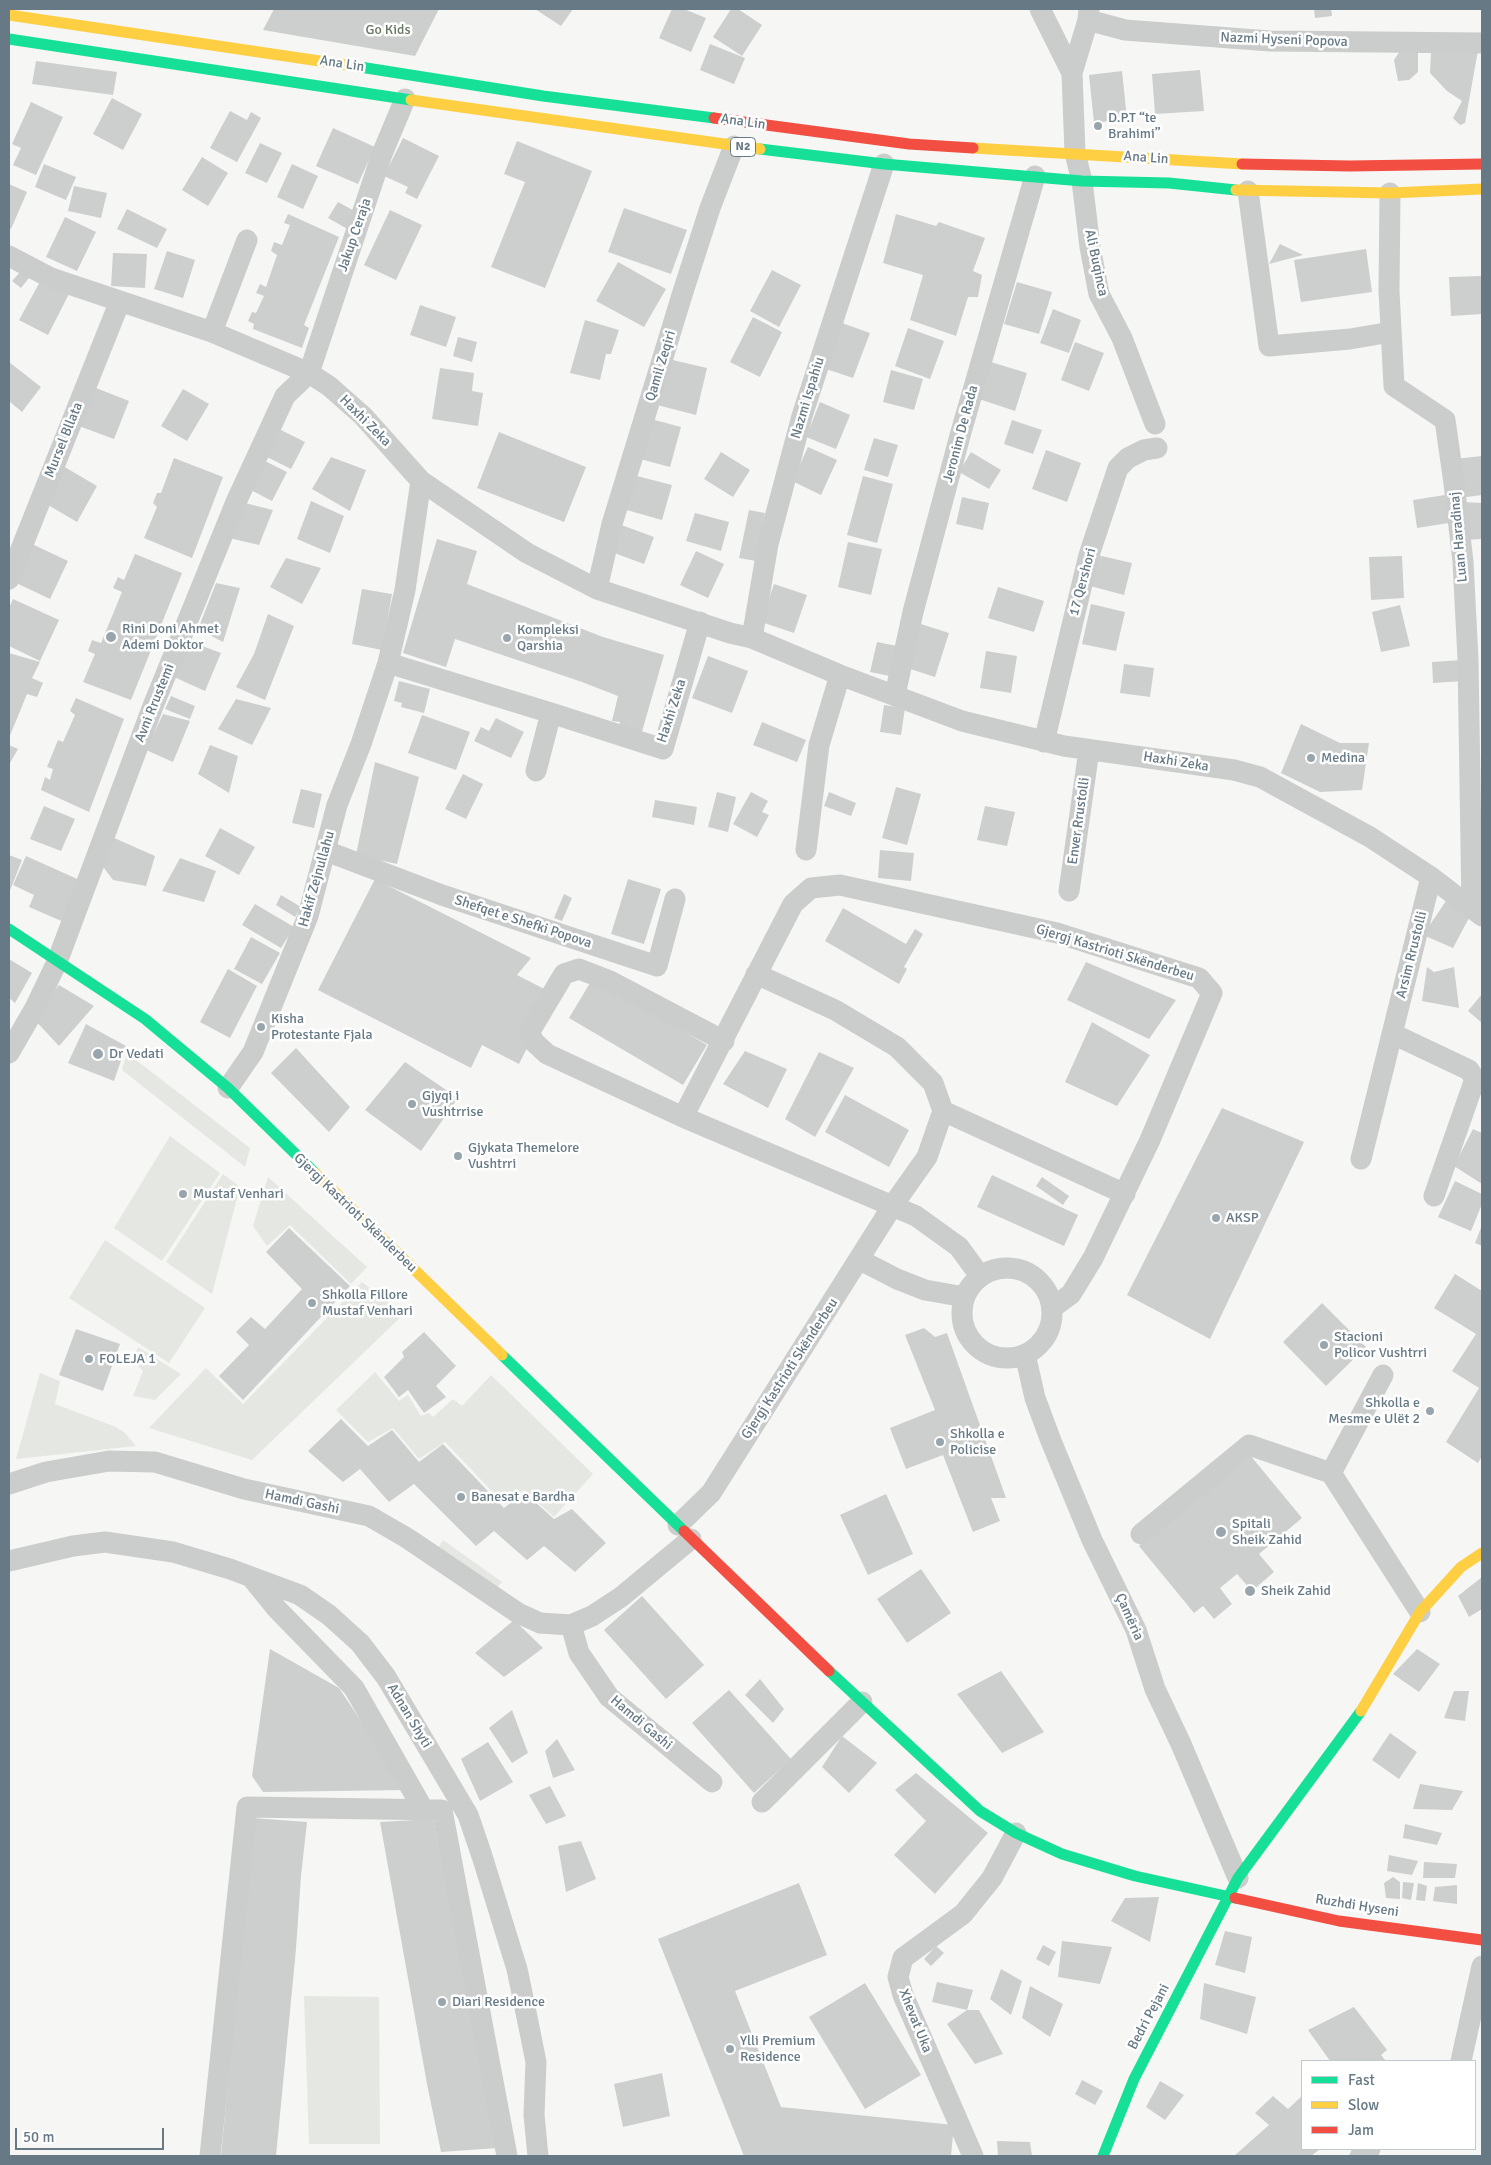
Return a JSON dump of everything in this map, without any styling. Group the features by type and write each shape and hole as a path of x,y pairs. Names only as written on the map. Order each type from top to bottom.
{"main road":[{"name":"Ana Lin","path":"9,15 242,48 533,94 908,144 1075,152 1244,164 1350,166 1482,164"},
{"name":"Ana Lin","path":"9,39 405,99 734,146 884,164 1082,181 1169,183 1248,191 1390,193 1482,189"},
{"name":"Gjergj Kastrioti Skënderbeu","path":"9,929 145,1019 228,1088 684,1532 862,1702 980,1810 1016,1833 1062,1854 1135,1876 1233,1886"},
{"path":"1233,1886 1360,1712 1420,1612 1462,1568 1482,1553"},
{"name":"Ruzhdi Hyseni","path":"1233,1886 1336,1920 1482,1940"},
{"name":"Bedri Pejani","path":"1103,2156 1134,2079 1233,1886"}],"street":[{"path":"1040,9 1072,73"},
{"path":"1072,73 1089,15"},
{"name":"Nazmi Hyseni Popova","path":"1089,15 1125,30 1270,41 1482,43"},
{"name":"Ali Buqinca","path":"1072,73 1075,152 1082,181 1090,247 1099,294 1122,338 1155,424"},
{"name":"Jakup Ceraja","path":"309,373 382,154 405,99"},
{"name":"Qamil Zeqiri","path":"597,589 612,524 682,295 710,208 734,146"},
{"name":"Nazmi Ispahiu","path":"752,638 768,544 802,416 884,164"},
{"name":"Jeronim De Rada","path":"895,695 913,612 956,451 1035,176"},
{"path":"1248,191 1269,346 1350,339 1391,332"},
{"name":"Luan Haradinaj","path":"1390,193 1389,291 1394,386 1445,420 1447,429 1462,562 1468,649 1477,913"},
{"path":"212,332 247,240"},
{"name":"Haxhi Zeka","path":"9,256 51,278 212,332 309,373 329,386 364,416 421,481 527,553 597,589 730,633 752,638 840,675 962,721 1044,742 1234,770 1260,778 1370,837 1431,877 1477,913"},
{"name":"Mursel Bllata","path":"9,579 120,302"},
{"name":"Avni Rrustemi","path":"9,1053 35,1008 57,962 85,882 153,706 236,502 285,396 309,373"},
{"name":"17 Qershori","path":"1044,742 1089,555 1118,468 1128,458 1144,450 1157,448"},
{"name":"Hakif Zejnullahu","path":"228,1088 253,1052 308,916 337,805 361,744 388,663 405,590 421,481"},
{"name":"Haxhi Zeka","path":"552,713 662,748 700,622"},
{"path":"388,663 552,713 536,771"},
{"path":"806,850 819,745 840,675"},
{"name":"Enver Rrustolli","path":"1069,891 1090,750"},
{"name":"Shefqet e Shefki Popova","path":"326,852 442,895 657,966 674,899"},
{"name":"Arsim Rrustolli","path":"1361,1159 1431,877"},
{"name":"Gjergj Kastrioti Skënderbeu","path":"683,1116 724,1041 756,974 793,904 810,888 840,885 1057,933 1199,978 1212,993 1125,1194"},
{"path":"724,1041 610,981 579,969 564,974 530,1031 532,1041 547,1054 814,1174 916,1216 943,1234 959,1248 980,1276"},
{"path":"756,974 835,1010 897,1047 933,1083 943,1111 1125,1194 1093,1258 1071,1294 1052,1308"},
{"path":"1393,1034 1469,1070 1475,1079 1434,1196"},
{"name":"Gjergj Kastrioti Skënderbeu","path":"684,1532 860,1260 893,1205 927,1157 943,1111"},
{"path":"860,1260 897,1279 925,1290 965,1297"},
{"path":"1004,1267 1029,1273 1047,1291 1052,1308 1051,1325 1048,1333 1034,1349 1025,1354 1004,1358 984,1352 976,1346 964,1328 962,1307 968,1289 980,1276 1004,1267"},
{"name":"Çamëria","path":"1025,1354 1035,1398 1051,1441 1092,1540 1136,1630 1155,1689 1181,1744 1233,1886"},
{"path":"1331,1472 1383,1376"},
{"path":"1141,1534 1249,1445 1331,1472 1420,1612"},
{"name":"Hamdi Gashi","path":"9,1484 46,1472 109,1461 156,1462 244,1489 368,1516 407,1538 518,1613 540,1623 571,1625 592,1616 621,1597 684,1532"},
{"name":"Adnan Shyti","path":"9,1561 73,1546 105,1542 173,1552 300,1595 329,1615 360,1644 386,1676 468,1815 514,1960 529,2027 536,2062 534,2115 538,2156"},
{"path":"251,1577 277,1609 354,1688 423,1809"},
{"name":"Hamdi Gashi","path":"571,1625 579,1653 609,1697 712,1782"},
{"path":"762,1802 862,1702"},
{"path":"210,2156 246,1807 442,1810 507,2156"},
{"name":"Xhevat Uka","path":"973,2156 903,1994 898,1977 903,1958 963,1914 992,1878 1016,1833"},
{"path":"1461,2060 1482,1966"}],"shaded area":[{"path":"127,1053 250,1148 245,1167 122,1070"},
{"path":"170,1136 220,1173 162,1261 114,1228"},
{"path":"223,1174 240,1187 212,1294 166,1262"},
{"path":"268,1177 367,1267 351,1284 290,1225 267,1246 253,1226"},
{"path":"105,1240 205,1308 169,1363 69,1298"},
{"path":"362,1282 404,1314 252,1460 149,1428 206,1368 243,1404"},
{"path":"138,1347 181,1374 155,1400 133,1396 143,1371 133,1361"},
{"path":"375,1372 399,1401 408,1395 421,1416 429,1413 433,1417 453,1399 462,1406 491,1375 593,1474 554,1517 524,1490 505,1505 445,1442 419,1459 393,1428 368,1442 336,1410"},
{"path":"40,1373 60,1381 55,1404 116,1427 124,1432 136,1446 16,1459"},
{"path":"443,1540 502,1582 495,1590 438,1548"},
{"path":"304,1996 379,1997 380,2144 309,2144"}],"building":[{"path":"274,9 439,9 415,56 263,30"},
{"path":"535,9 573,9 561,26"},
{"path":"672,9 684,9 706,18 691,52 659,38"},
{"path":"731,9 738,9 762,25 742,56 713,37"},
{"path":"1314,9 1331,9 1332,16 1315,18"},
{"path":"710,44 745,58 734,84 700,70"},
{"path":"1479,45 1465,123 1460,125 1453,118 1462,101 1447,91 1430,73 1431,52 1418,53 1418,72 1409,80 1398,81 1394,60 1402,48"},
{"path":"36,61 117,72 113,95 32,84"},
{"path":"1200,70 1204,111 1155,114 1152,74"},
{"path":"1122,71 1127,119 1094,123 1089,75"},
{"path":"112,98 142,114 123,150 93,134"},
{"path":"31,102 63,117 36,175 13,165 21,148 12,144"},
{"path":"230,111 247,120 251,112 261,118 237,162 210,148"},
{"path":"333,128 375,147 358,184 316,166"},
{"path":"403,138 439,156 417,199 405,193 408,187 384,176"},
{"path":"517,141 592,171 545,288 491,267 525,182 504,174"},
{"path":"260,143 282,153 267,183 245,173"},
{"path":"202,157 228,173 208,206 182,190"},
{"path":"44,164 76,177 66,200 35,187"},
{"path":"292,164 318,176 303,209 277,197"},
{"path":"9,184 27,192 11,229 9,228"},
{"path":"74,186 107,193 101,218 68,211"},
{"path":"338,202 360,214 351,231 328,218"},
{"path":"624,208 687,230 671,274 608,252"},
{"path":"127,209 167,229 157,248 117,229"},
{"path":"390,210 422,225 396,280 364,265"},
{"path":"288,214 339,237 304,325 309,328 302,348 253,329 254,324 248,321 252,312 256,313 264,296 256,293 260,284 266,287 277,255 271,251 274,242 282,245 290,225 284,223"},
{"path":"896,214 936,226 939,222 985,238 973,271 982,275 978,297 968,297 956,336 910,320 923,275 883,263"},
{"path":"65,217 96,232 77,271 46,257"},
{"path":"1280,244 1303,255 1269,264"},
{"path":"1366,249 1372,292 1301,302 1294,260"},
{"path":"167,251 195,260 183,298 154,289"},
{"path":"113,253 147,254 145,288 111,286"},
{"path":"618,262 666,289 644,327 596,301"},
{"path":"772,270 801,285 779,327 750,311"},
{"path":"21,271 29,278 21,288 12,281"},
{"path":"1482,276 1482,314 1451,316 1449,277"},
{"path":"42,278 70,292 48,335 19,320"},
{"path":"1017,282 1052,292 1039,334 1004,324"},
{"path":"420,305 456,317 446,347 410,335"},
{"path":"1053,309 1081,320 1069,353 1040,343"},
{"path":"753,317 782,332 760,377 730,362"},
{"path":"585,320 619,330 611,354 606,354 600,380 570,373"},
{"path":"842,323 870,333 853,378 826,369"},
{"path":"908,328 944,341 930,379 895,366"},
{"path":"458,337 477,342 472,362 453,356"},
{"path":"1075,342 1104,353 1089,391 1061,380"},
{"path":"668,359 707,368 696,415 657,405"},
{"path":"9,362 41,387 22,412 9,401"},
{"path":"991,362 1027,373 1015,411 979,399"},
{"path":"440,368 474,373 472,391 483,393 478,426 432,419"},
{"path":"891,370 923,379 914,410 883,402"},
{"path":"91,386 129,401 114,439 76,425"},
{"path":"183,389 209,404 187,441 161,426"},
{"path":"820,402 850,415 836,449 806,437"},
{"path":"651,419 681,427 670,467 640,459"},
{"path":"1012,420 1042,430 1033,454 1004,444"},
{"path":"273,426 305,442 291,469 259,453"},
{"path":"499,432 586,467 564,522 477,488"},
{"path":"874,438 898,445 888,477 864,470"},
{"path":"808,447 837,460 821,495 792,481"},
{"path":"1046,450 1081,463 1067,502 1032,489"},
{"path":"721,452 750,470 733,497 704,479"},
{"path":"971,452 1001,470 989,489 959,472"},
{"path":"1482,456 1482,495 1459,498 1454,459"},
{"path":"331,457 366,470 350,511 312,489"},
{"path":"174,458 223,477 192,558 144,538 157,507 153,503 157,493 161,493"},
{"path":"259,458 287,472 272,501 245,487"},
{"path":"63,466 97,486 77,522 43,502"},
{"path":"633,475 672,485 662,520 623,509"},
{"path":"863,476 893,484 877,543 847,535"},
{"path":"1445,495 1449,523 1417,528 1413,500"},
{"path":"962,497 989,503 983,530 956,524"},
{"path":"311,501 344,516 330,553 297,539"},
{"path":"1462,502 1482,503 1482,539 1462,540"},
{"path":"245,503 273,510 259,545 229,538"},
{"path":"749,510 765,513 756,561 739,558"},
{"path":"695,513 729,522 721,551 686,541"},
{"path":"616,523 654,537 644,564 606,550"},
{"name":"Kompleksi Qarshia","path":"437,539 477,551 467,584 603,637 664,655 641,735 618,728 620,722 612,721 618,696 582,682 455,639 446,667 403,653"},
{"path":"848,542 882,549 871,595 838,587"},
{"path":"30,543 68,561 50,599 12,581"},
{"path":"696,551 724,564 708,598 680,585"},
{"path":"135,554 182,573 131,700 83,682 95,654 88,651 92,640 101,643 122,592 113,588 118,577 124,580"},
{"path":"1097,555 1132,563 1124,595 1090,586"},
{"path":"1402,556 1404,598 1371,600 1369,557"},
{"path":"286,558 321,568 302,604 270,587"},
{"path":"216,583 240,588 223,642 198,629"},
{"path":"774,584 807,595 794,633 761,622"},
{"path":"998,587 1044,601 1034,632 988,618"},
{"path":"362,589 392,594 382,650 352,644"},
{"path":"13,599 59,620 40,661 9,646 9,608"},
{"path":"1091,604 1125,612 1116,651 1082,644"},
{"path":"1400,605 1410,646 1381,652 1372,612"},
{"path":"268,614 294,626 265,700 236,687 254,654"},
{"path":"921,624 949,633 935,677 907,668"},
{"path":"189,641 221,653 205,691 174,677"},
{"path":"877,642 897,646 890,676 870,672"},
{"path":"986,651 1017,656 1011,693 980,688"},
{"path":"9,653 40,662 32,678 43,683 37,697 27,694 9,738"},
{"path":"708,656 748,671 732,713 692,698"},
{"path":"1462,660 1463,681 1433,683 1432,662"},
{"path":"1124,664 1154,668 1150,697 1120,693"},
{"path":"399,681 430,689 424,713 401,707 402,703 394,701"},
{"path":"171,696 195,706 190,719 165,709"},
{"path":"76,698 124,719 89,812 41,790 45,777 50,780 53,769 47,767 58,740 63,742 75,715 70,711"},
{"path":"236,699 271,708 252,745 218,729"},
{"path":"884,705 905,708 901,735 880,732"},
{"path":"163,714 190,721 173,762 146,750"},
{"path":"422,715 470,732 456,770 408,753"},
{"path":"496,718 524,732 511,758 474,741 481,727 489,731"},
{"path":"762,722 806,740 797,762 753,745"},
{"path":"1301,724 1340,743 1369,743 1362,790 1320,792 1281,773"},
{"path":"9,745 18,749 10,763 9,763"},
{"path":"210,745 238,756 229,793 198,774"},
{"path":"375,762 419,777 397,864 356,855"},
{"path":"463,774 483,784 466,819 445,809"},
{"path":"896,787 921,794 907,845 882,838"},
{"path":"301,789 322,794 314,828 292,823"},
{"path":"717,792 736,797 728,832 708,827"},
{"path":"751,792 768,801 762,812 769,815 757,837 733,824"},
{"path":"829,792 856,803 851,816 824,806"},
{"path":"655,800 697,807 694,825 652,817"},
{"path":"44,806 75,819 61,851 30,839"},
{"path":"985,806 1015,812 1007,846 977,840"},
{"path":"220,828 255,847 239,875 205,856"},
{"path":"112,837 155,856 146,886 113,880 101,864"},
{"path":"880,850 914,853 911,881 878,878"},
{"path":"9,855 22,860 9,893"},
{"path":"26,856 84,882 66,923 29,907 34,895 13,885"},
{"path":"180,858 216,871 204,902 162,891"},
{"path":"375,879 531,958 517,975 554,994 519,1064 482,1045 471,1068 318,990"},
{"path":"628,879 661,889 644,944 611,934"},
{"path":"564,894 572,898 562,921 554,918"},
{"path":"281,895 301,907 295,917 276,905"},
{"path":"1446,901 1470,916 1453,948 1423,935"},
{"path":"255,904 294,927 281,948 242,925"},
{"path":"843,908 906,944 915,929 923,934 904,967 907,969 899,984 825,941"},
{"path":"251,937 280,953 262,984 234,969"},
{"path":"9,959 32,973 15,1003 9,998"},
{"path":"1086,962 1176,1000 1149,1039 1067,1000"},
{"path":"1427,967 1434,972 1454,967 1459,1008 1422,1001"},
{"path":"228,969 257,986 230,1038 200,1022"},
{"path":"593,978 707,1045 683,1085 569,1018"},
{"path":"59,985 94,1006 59,1046 33,1018"},
{"path":"1482,994 1482,1023 1468,1011"},
{"path":"1092,1022 1150,1055 1117,1106 1065,1082"},
{"name":"Dr Vedati","path":"86,1024 126,1046 114,1081 68,1063"},
{"path":"296,1048 350,1107 329,1132 271,1073"},
{"path":"745,1051 787,1069 768,1108 723,1084"},
{"path":"819,1052 854,1068 815,1137 785,1119"},
{"name":"Gjyqi i Vushtrrise","path":"405,1062 458,1098 421,1151 365,1110"},
{"path":"845,1095 909,1130 889,1167 825,1132"},
{"name":"AKSP","path":"1222,1108 1304,1142 1210,1339 1127,1295"},
{"path":"1473,1129 1482,1133 1482,1184 1454,1166"},
{"path":"992,1175 1078,1215 1064,1246 977,1207"},
{"path":"1042,1177 1069,1196 1063,1205 1036,1186"},
{"path":"1455,1181 1482,1194 1482,1204 1471,1231 1438,1217"},
{"path":"1482,1225 1482,1246 1475,1243"},
{"name":"Shkolla Fillore Mustaf Venhari","path":"289,1228 350,1286 243,1400 219,1376 249,1345 236,1332 251,1317 265,1329 302,1289 266,1252"},
{"path":"1455,1274 1482,1291 1482,1456 1478,1463 1446,1442 1479,1388 1452,1371 1476,1334 1434,1308"},
{"name":"Stacioni Policor Vushtrri","path":"1322,1303 1366,1347 1326,1386 1283,1342"},
{"name":"Shkolla e Policise","path":"924,1328 935,1337 947,1333 1006,1498 991,1498 1000,1521 973,1532 943,1455 906,1469 890,1428 935,1410 905,1335"},
{"name":"FOLEJA 1","path":"76,1329 120,1344 103,1391 59,1375"},
{"path":"424,1332 456,1366 436,1386 446,1397 424,1413 408,1390 399,1397 384,1377 404,1357 402,1352"},
{"name":"Banesat e Bardha","path":"341,1419 368,1446 392,1430 419,1462 443,1444 504,1508 524,1492 554,1519 572,1509 606,1543 575,1572 544,1546 527,1560 494,1531 476,1546 414,1484 389,1502 360,1469 343,1482 308,1451"},
{"name":"Spitali Sheik Zahid","path":"1250,1455 1302,1518 1259,1554 1274,1572 1252,1591 1237,1574 1220,1588 1232,1604 1214,1619 1203,1606 1194,1613 1139,1546"},
{"path":"886,1494 913,1554 868,1575 840,1515"},
{"path":"921,1569 951,1613 907,1643 877,1599"},
{"path":"1482,1577 1482,1609 1469,1617 1458,1596"},
{"path":"642,1596 704,1665 666,1699 604,1630"},
{"path":"514,1620 543,1648 504,1677 475,1653"},
{"path":"270,1649 339,1688 407,1790 263,1792 252,1776"},
{"path":"1417,1649 1440,1664 1419,1692 1393,1674"},
{"path":"1001,1671 1044,1732 1002,1753 957,1694"},
{"path":"760,1679 784,1709 773,1723 745,1695"},
{"path":"729,1690 791,1759 754,1793 692,1723"},
{"path":"1454,1691 1469,1691 1465,1721 1444,1718"},
{"path":"512,1710 528,1753 512,1763 489,1728"},
{"path":"1390,1733 1417,1752 1399,1779 1372,1760"},
{"path":"842,1736 877,1763 849,1793 822,1767"},
{"path":"557,1739 575,1770 553,1778 545,1751"},
{"path":"488,1742 513,1782 480,1801 461,1759"},
{"path":"916,1773 988,1833 935,1894 894,1855 926,1821 895,1790"},
{"path":"1420,1784 1463,1791 1452,1810 1413,1809"},
{"path":"550,1786 566,1816 546,1824 529,1795"},
{"path":"253,1818 307,1822 296,1949 276,2156 221,2156"},
{"name":"Diari Residence","path":"433,1819 498,2148 441,2152 427,2084 380,1822"},
{"path":"1405,1824 1442,1833 1437,1845 1403,1838"},
{"path":"581,1841 596,1879 566,1892 558,1846"},
{"path":"1389,1855 1418,1861 1412,1875 1387,1871"},
{"path":"1424,1862 1457,1864 1455,1878 1423,1878"},
{"path":"1393,1877 1400,1882 1400,1899 1386,1898 1384,1883"},
{"path":"1403,1882 1414,1883 1411,1900 1402,1898"},
{"name":"Ylli Premium Residence","path":"799,1883 827,1955 735,1991 781,2107 954,2125 951,2156 744,2156 658,1939"},
{"path":"1418,1883 1427,1886 1425,1901 1416,1900"},
{"path":"1457,1885 1457,1904 1433,1901 1435,1887"},
{"path":"1159,1897 1150,1942 1111,1921 1125,1898"},
{"path":"1225,1931 1252,1937 1245,1973 1215,1965"},
{"path":"1062,1941 1112,1947 1100,1984 1058,1977"},
{"path":"1043,1945 1056,1952 1049,1966 1036,1959"},
{"path":"936,1946 944,1953 931,1966 924,1959"},
{"path":"1001,1969 1022,1981 1011,2015 990,1999"},
{"path":"937,1982 973,1990 967,2010 932,2002"},
{"path":"865,1983 921,2075 865,2109 809,2017"},
{"path":"1204,1983 1256,1997 1247,2034 1200,2019"},
{"path":"1030,1986 1063,2004 1050,2037 1022,2018"},
{"path":"1354,2007 1387,2050 1381,2055 1385,2060 1329,2060 1308,2030"},
{"path":"967,2010 979,2010 1003,2054 975,2064 947,2024"},
{"path":"662,2073 670,2116 623,2127 614,2084"},
{"path":"1082,2080 1103,2091 1095,2105 1075,2094"},
{"path":"1160,2081 1184,2095 1165,2120 1146,2107"},
{"path":"1273,2096 1288,2109 1301,2097 1301,2150 1319,2150 1311,2156 1234,2156 1269,2125 1255,2113"},
{"path":"997,2141 1030,2142 1032,2156 998,2156"}],"traffic: fast":[{"path":"9,39 411,100"},
{"path":"360,67 543,96 714,118"},
{"path":"760,149 884,164 1082,181 1169,183 1236,190"},
{"path":"9,929 145,1019 228,1088 315,1173"},
{"path":"502,1355 684,1531"},
{"path":"829,1671 980,1811 1016,1833 1062,1854 1135,1876 1235,1898"},
{"path":"1103,2156 1134,2079 1238,1878 1361,1711"}],"traffic: slow":[{"path":"9,15 360,67"},
{"path":"411,100 760,149"},
{"path":"973,148 1242,164"},
{"path":"1236,190 1390,193 1482,189"},
{"path":"315,1173 502,1355"},
{"path":"1361,1711 1420,1612 1461,1567 1482,1553"}],"traffic: jam":[{"path":"714,118 909,144 973,148"},
{"path":"1242,164 1350,166 1482,164"},
{"path":"684,1531 829,1671"},
{"path":"1235,1898 1339,1921 1482,1940"}],"place":[{"name":"D.P.T “te Brahimi”","path":"1098,126"},
{"name":"Rini Doni Ahmet Ademi Doktor","path":"111,637"},
{"name":"Kompleksi Qarshia","path":"507,638"},
{"name":"Medina","path":"1311,758"},
{"name":"Kisha Protestante Fjala","path":"261,1027"},
{"name":"Dr Vedati","path":"98,1054"},
{"name":"Gjyqi i Vushtrrise","path":"412,1104"},
{"name":"Gjykata Themelore Vushtrri","path":"458,1156"},
{"name":"Mustaf Venhari","path":"183,1194"},
{"name":"AKSP","path":"1216,1218"},
{"name":"Shkolla Fillore Mustaf Venhari","path":"312,1303"},
{"name":"Stacioni Policor Vushtrri","path":"1324,1345"},
{"name":"FOLEJA 1","path":"89,1359"},
{"name":"Shkolla e Mesme e Ulët 2","path":"1430,1411"},
{"name":"Shkolla e Policise","path":"940,1442"},
{"name":"Banesat e Bardha","path":"461,1497"},
{"name":"Spitali Sheik Zahid","path":"1221,1532"},
{"name":"Sheik Zahid","path":"1250,1591"},
{"name":"Diari Residence","path":"442,2002"},
{"name":"Ylli Premium Residence","path":"730,2049"}],"park label":[{"name":"Go Kids","path":"388,30"}]}
